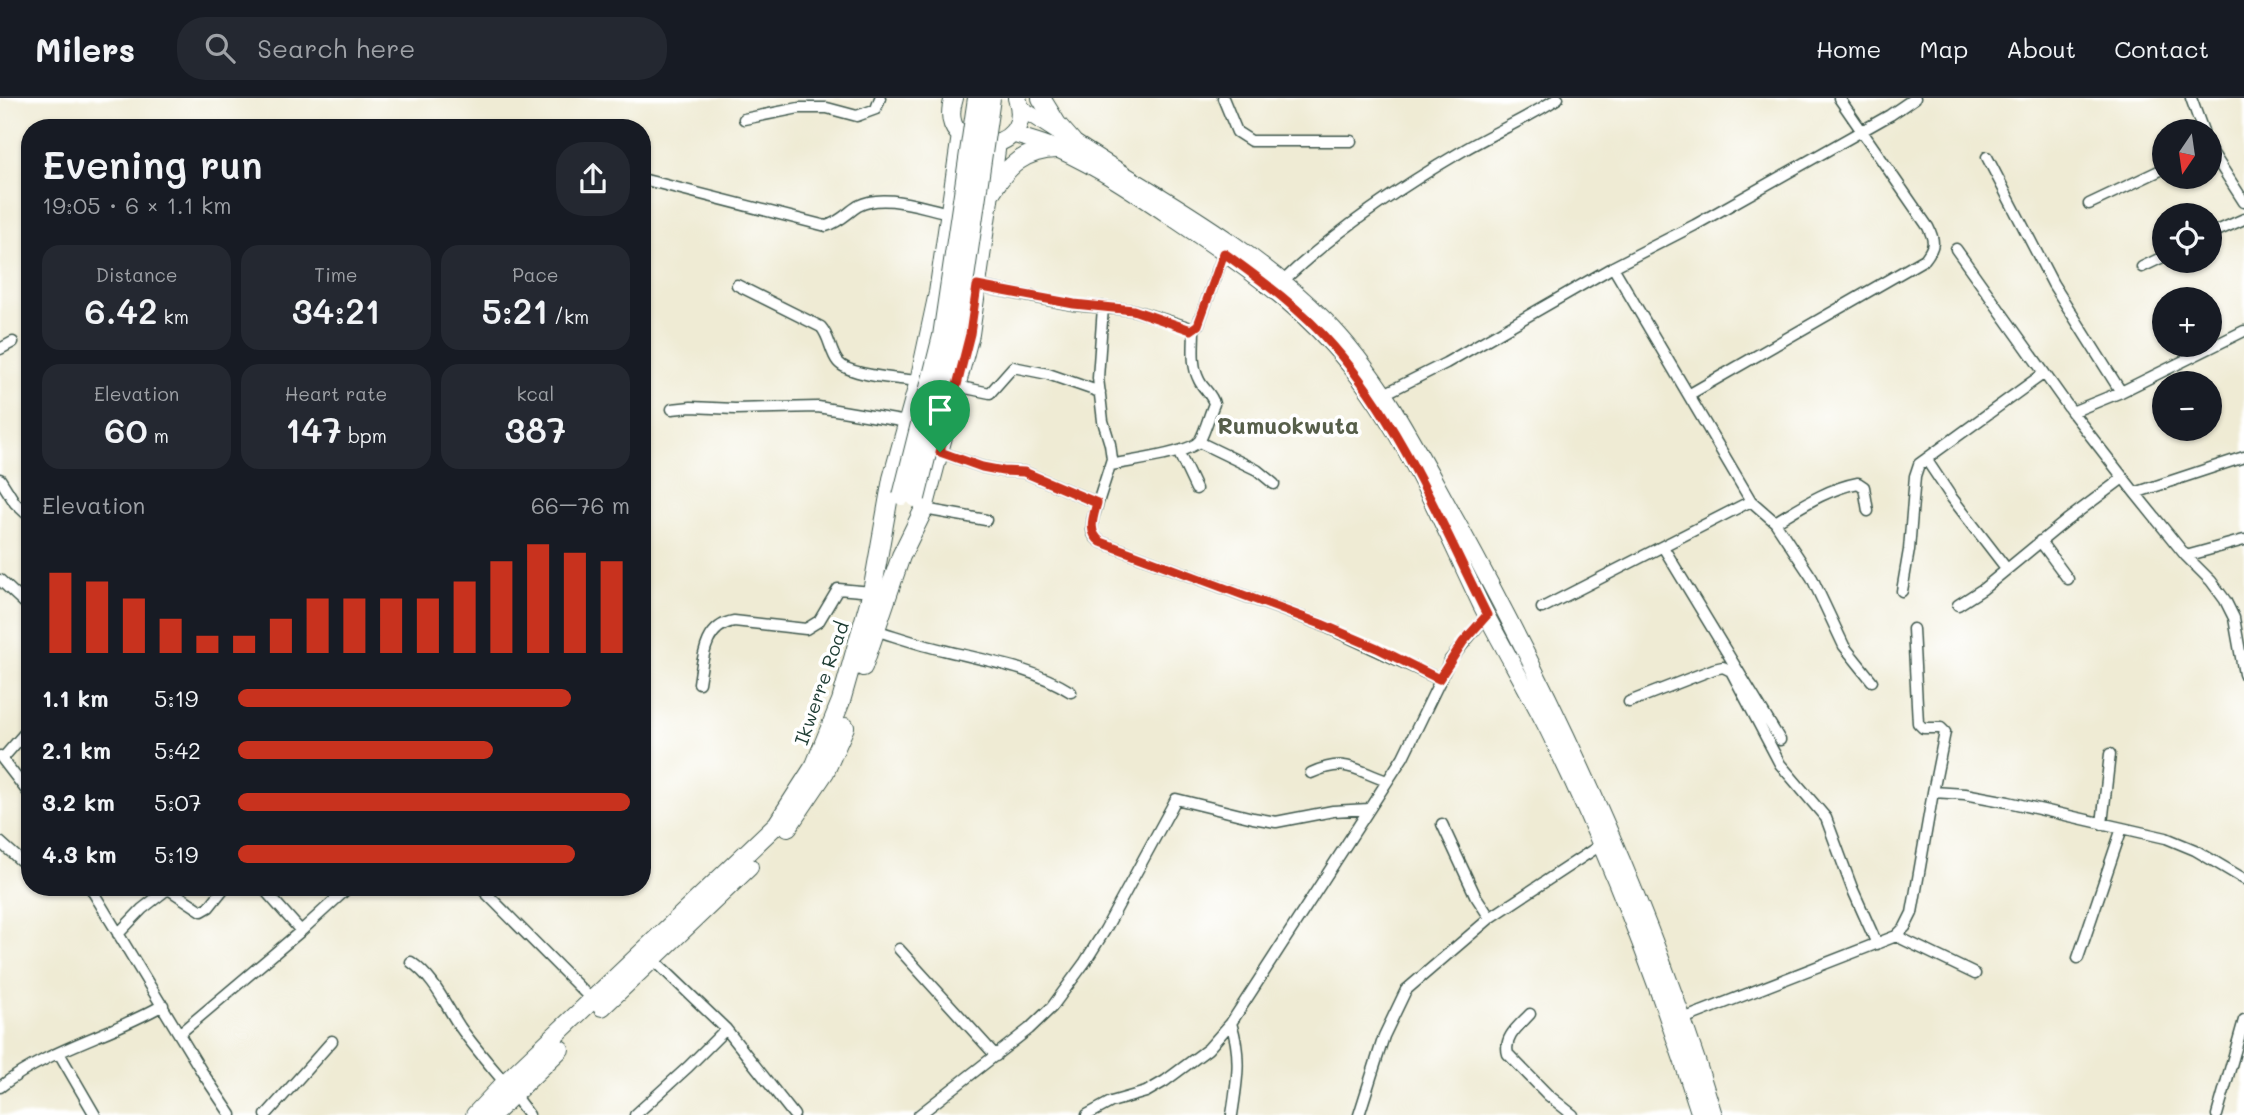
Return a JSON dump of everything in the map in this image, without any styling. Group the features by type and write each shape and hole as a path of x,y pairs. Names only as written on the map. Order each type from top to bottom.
{"main road":[{"path":"954,98 952,116 961,135 979,145 1004,138 1064,145 1187,213 1343,339 1384,394 1495,592 1575,757 1654,936 1683,1019 1705,1114"},
{"path":"914,501 942,336 977,98"},
{"path":"914,501 950,361 991,98"},
{"path":"1041,98 1057,124 1064,145"},
{"path":"881,549 914,501 940,452 970,334 989,197 1004,138 1018,121 1018,103"},
{"path":"1018,103 1064,145 1224,253 1279,285 1332,345 1379,406 1403,446 1546,728 1635,924 1705,1114"},
{"name":"Ikwerre Road","path":"492,1115 510,1089 592,1000 763,837 789,806 815,765 842,701 872,592 891,479 919,381 938,293 961,135"},
{"path":"989,197 1002,174 1018,160 1042,149 1064,145"},
{"name":"Ikwerre Road","path":"475,1115 510,1089 653,959 772,845 807,802 825,772 847,723 901,556 914,501"}],"street":[{"path":"744,119 799,108 827,108 857,116 876,108 880,98"},
{"path":"1223,98 1237,132 1251,141 1352,141"},
{"path":"1279,285 1309,256 1373,208 1464,150 1558,98"},
{"path":"1689,394 1925,259 1934,248 1934,239 1928,227 1839,98"},
{"path":"1384,394 1446,363 1613,267 1695,225 1891,115 1915,98"},
{"path":"2191,98 2199,119"},
{"path":"1987,157 2053,284 2120,391"},
{"path":"2222,168 2244,202"},
{"path":"2089,204 2152,174"},
{"path":"651,180 826,226 838,222 858,206 873,201 884,200 950,213"},
{"path":"2222,229 2244,219"},
{"path":"1956,249 2043,374 2134,493 2239,617 2244,674"},
{"path":"1111,465 1178,451 1193,447 1199,442 1214,404 1195,371 1194,329 1198,325 1224,253"},
{"path":"2142,267 2152,262"},
{"path":"1613,267 1751,501 1774,522 1812,578 1844,646 1872,681"},
{"path":"737,285 821,327 838,362 844,367 862,373 919,381"},
{"path":"977,286 1074,304 1133,310 1194,329"},
{"path":"1103,307 1098,356 1103,421 1110,444 1111,465 1091,527 1094,537 1101,542 1321,624 1439,679"},
{"path":"2072,412 2244,331"},
{"path":"0,349 13,342"},
{"path":"957,386 990,393 1013,367 1048,374 1100,392"},
{"path":"1902,591 1909,550 1915,476 1919,464 2043,374"},
{"path":"672,409 818,407 907,422"},
{"path":"1199,442 1256,470 1275,484"},
{"path":"1178,451 1196,489"},
{"path":"940,452 982,467 1024,472 1097,503"},
{"path":"2134,493 2244,457"},
{"path":"1926,459 1952,498 2006,568"},
{"path":"1958,605 1971,599 2006,568 2123,478"},
{"path":"0,479 21,509"},
{"path":"1774,522 1814,498 1841,486 1858,483 1864,487 1868,510"},
{"path":"914,501 986,520"},
{"path":"1542,608 1751,501"},
{"path":"2040,541 2068,579"},
{"path":"2186,556 2244,541"},
{"path":"1662,547 1780,740"},
{"path":"0,580 21,600"},
{"path":"699,683 705,649 717,627 726,622 806,629 819,621 838,589 872,592"},
{"path":"1087,1115 1111,1102 1146,1092 1165,1081 1208,1049 1231,1023 1403,757 1439,679 1463,642 1487,615"},
{"path":"1683,1019 1877,944 1896,936 1905,927 1912,913 1945,732 1941,728 1923,728 1918,723 1913,629"},
{"path":"875,630 944,651 984,658 1019,669 1071,692"},
{"path":"1629,702 1714,669 1723,667 1731,671 1780,764 1826,818 1877,944"},
{"path":"21,737 2,757 21,783"},
{"path":"2102,824 2110,754"},
{"path":"1311,773 1334,765 1350,765 1387,781"},
{"path":"1933,792 1997,800 2166,838 2195,850 2244,879"},
{"path":"919,1115 934,1110 1052,1007 1085,962 1132,883 1176,799 1276,822 1334,811 1369,809"},
{"path":"1442,824 1475,895 1490,918"},
{"path":"2078,958 2122,828"},
{"path":"0,842 21,860"},
{"path":"1359,1115 1384,1036 1406,990 1490,918 1599,846"},
{"path":"96,896 231,1115"},
{"path":"118,934 159,896"},
{"path":"179,896 202,911 218,896"},
{"path":"270,896 302,931"},
{"path":"180,1034 339,896"},
{"path":"489,896 592,1000"},
{"path":"1896,936 1975,974"},
{"path":"898,949 996,1056"},
{"path":"653,959 726,1029 794,1115"},
{"path":"411,962 436,986 458,1023 529,1115"},
{"path":"0,1087 41,1059 144,1016 163,1005"},
{"path":"1530,1014 1509,1037 1506,1047 1508,1054 1548,1095 1573,1115"},
{"path":"2217,1115 2244,1020"},
{"path":"1231,1023 1238,1044 1239,1062 1232,1115"},
{"path":"635,1115 726,1029"},
{"path":"266,1115 332,1041"},
{"path":"59,1053 95,1115"}],"district":[{"name":"Rumuokwuta","path":"1288,425"}],"route":[{"path":"1224,253 1275,290 1332,345 1379,406 1403,446 1487,615 1463,642 1439,679 1321,624 1101,542 1094,537 1091,527 1097,503 1024,472 982,467 940,452 970,334 977,286 1074,304 1133,310 1191,330 1198,325 1224,253"}]}
